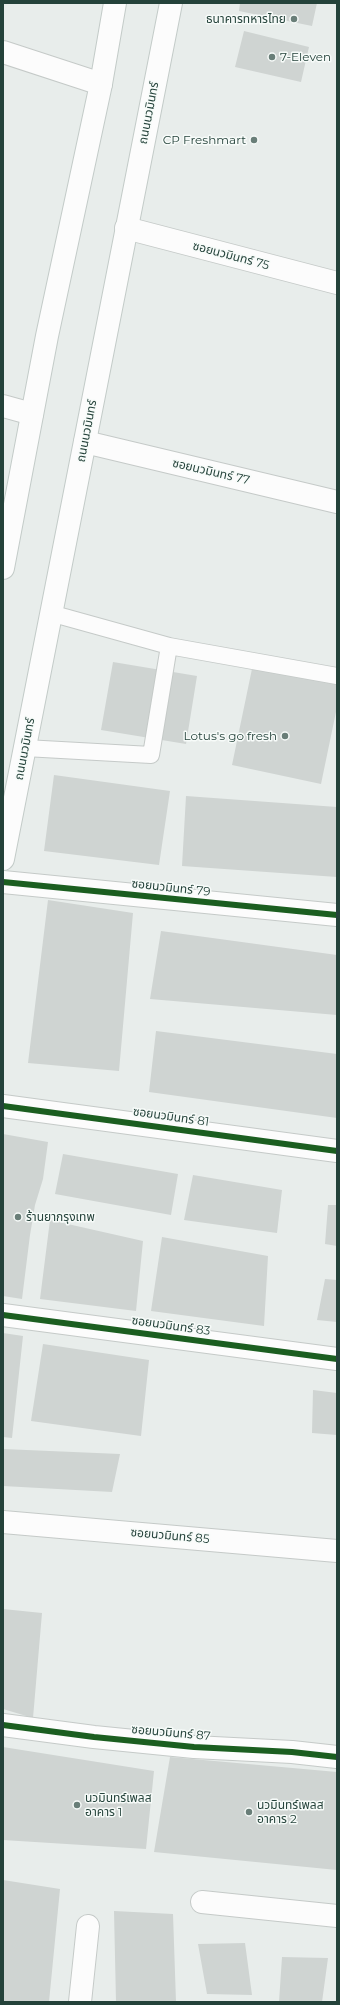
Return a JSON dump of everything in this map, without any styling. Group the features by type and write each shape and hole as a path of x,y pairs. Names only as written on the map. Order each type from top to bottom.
{"street":[{"path":"3,568 32,414 101,84 116,3"},
{"name":"ถนนนวมินทร์","path":"3,858 10,786 25,748 50,613 171,3"},
{"path":"3,52 101,84"},
{"name":"ซอยนวมินทร์ 75","path":"126,228 337,283"},
{"path":"3,406 32,414"},
{"name":"ซอยนวมินทร์ 77","path":"85,442 337,502"},
{"name":"ซอยนวมินทร์ 79","path":"3,882 337,915"},
{"name":"ซอยนวมินทร์ 81","path":"3,1106 337,1151"},
{"name":"ซอยนวมินทร์ 83","path":"3,1315 337,1359"},
{"name":"ซอยนวมินทร์ 85","path":"3,1522 337,1551"},
{"name":"ซอยนวมินทร์ 87","path":"3,1725 102,1738 194,1747 292,1752 337,1757"},
{"path":"202,1902 337,1916"},
{"path":"80,2002 88,1926"}],"lane":[{"path":"50,613 169,646 337,676"},
{"path":"25,748 151,755 169,646"}],"building":[{"name":"ธนาคารทหารไทย","path":"240,3 317,3 312,26 239,11"},
{"name":"7-Eleven","path":"244,31 309,47 301,82 235,67"},
{"path":"113,662 197,676 186,744 101,730"},
{"name":"Lotus's go fresh","path":"253,664 337,682 337,707 321,784 232,765"},
{"path":"54,775 170,791 159,865 44,851"},
{"path":"186,796 337,807 337,877 182,866"},
{"path":"48,900 133,913 119,1071 28,1063"},
{"path":"161,931 337,955 337,1015 150,999"},
{"path":"156,1031 337,1054 337,1118 149,1092"},
{"path":"3,1134 48,1142 43,1179 35,1205 30,1235 22,1299 3,1296"},
{"path":"63,1154 178,1174 171,1215 55,1194"},
{"path":"193,1175 282,1190 277,1233 184,1220"},
{"path":"328,1205 337,1205 337,1246 325,1244"},
{"path":"50,1220 143,1241 136,1311 40,1299"},
{"path":"162,1237 268,1256 264,1326 151,1311"},
{"path":"325,1279 337,1280 337,1322 317,1320"},
{"path":"3,1333 23,1336 12,1438 3,1437"},
{"path":"43,1344 149,1360 141,1436 31,1421"},
{"path":"313,1390 337,1393 337,1435 312,1433"},
{"path":"3,1449 120,1454 112,1492 3,1486"},
{"path":"3,1609 42,1613 33,1718 3,1709"},
{"name":"นวมินทร์เพลส อาคาร 1","path":"3,1747 154,1771 146,1849 3,1840"},
{"name":"นวมินทร์เพลส อาคาร 2","path":"170,1757 337,1772 337,1870 154,1852"},
{"path":"3,1880 60,1889 49,2002 3,2002"},
{"path":"114,1911 173,1914 176,2002 116,2002"},
{"path":"245,1943 252,1995 207,1994 198,1944"},
{"path":"282,1957 328,1958 322,2002 279,2002"}],"cycle path":[{"path":"3,882 337,915"},
{"path":"3,1106 337,1151"},
{"path":"3,1315 337,1359"},
{"path":"3,1725 94,1737 194,1747 292,1752 337,1757"}],"place":[{"name":"ธนาคารทหารไทย","path":"294,19"},
{"name":"7-Eleven","path":"272,57"},
{"name":"CP Freshmart","path":"254,140"},
{"name":"Lotus's go fresh","path":"285,736"},
{"name":"ร้านยากรุงเทพ","path":"18,1217"},
{"name":"นวมินทร์เพลส อาคาร 1","path":"77,1805"},
{"name":"นวมินทร์เพลส อาคาร 2","path":"249,1812"}]}
